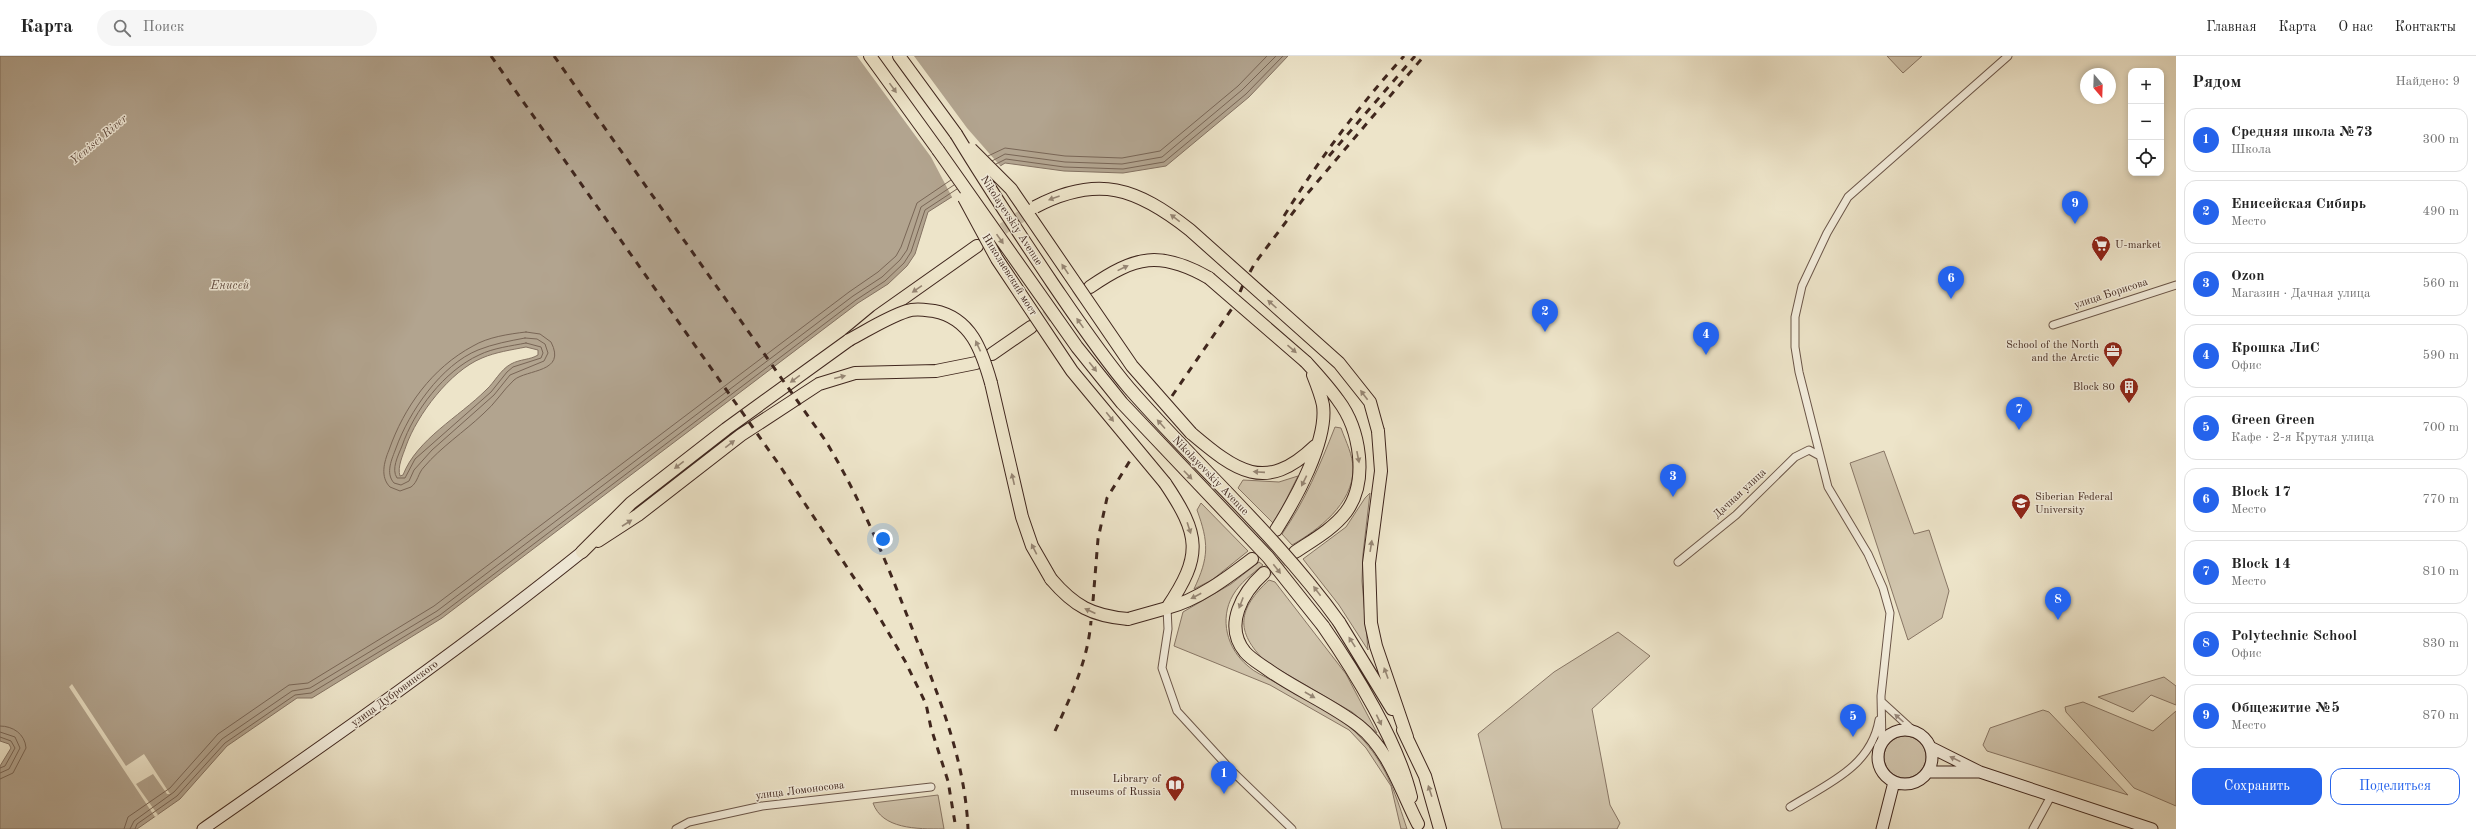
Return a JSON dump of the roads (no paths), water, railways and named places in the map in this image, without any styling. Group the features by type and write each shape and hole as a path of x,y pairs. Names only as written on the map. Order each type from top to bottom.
{"main road":[{"name":"Николаевский мост","path":"870,56 938,150 997,259 1072,371 1165,483 1182,508 1191,530 1194,551 1192,564 1184,582 1167,608"},
{"path":"899,56 956,134 1011,189 1132,366 1191,434 1227,463 1240,469 1263,473 1280,470 1300,460 1316,444"},
{"name":"Nikolayevskiy Avenue","path":"956,134 999,204 1059,293 1127,386 1184,449 1282,551 1313,586 1340,622 1372,674 1407,737 1425,776 1440,829"},
{"name":"Nikolayevskiy Avenue","path":"938,150 1077,347 1122,403 1162,448 1268,557 1323,626 1342,653 1378,717 1405,778 1418,827"},
{"path":"1035,206 1069,192 1088,188 1123,190 1164,209 1190,230 1339,363 1370,402 1378,431 1381,470 1369,563 1371,623 1376,646 1407,737"},
{"path":"582,552 614,518 726,429 849,340 878,316 978,246"},
{"path":"1090,287 1105,276 1145,260 1164,260 1186,265 1209,278 1306,362 1338,400 1349,419 1360,463 1358,486 1354,500 1346,512 1333,526 1295,552"},
{"path":"849,340 908,311 923,309 942,313 958,320 973,335 991,383 1022,517 1032,546 1051,579 1066,597 1088,611 1104,617 1128,619 1178,605 1220,583 1252,559"},
{"path":"992,354 1031,327"},
{"path":"1276,530 1309,471 1321,427 1323,404 1318,386 1306,362"},
{"path":"582,552 644,511 741,435 819,384 855,373 936,371 976,363"},
{"name":"улица Дубровинского","path":"203,829 510,610 582,552"},
{"path":"1264,573 1249,586 1240,601 1237,614 1237,630 1245,652 1277,676 1340,713 1359,726 1373,740 1389,765 1418,827"},
{"path":"1930,747 1932,760 1928,772 1915,782 1907,784 1894,782 1886,776 1879,764 1879,750 1882,743 1894,733 1910,731 1917,734 1930,747 1980,772 2152,829"},
{"path":"1928,772 1980,772"},
{"path":"1882,829 1894,782"}],"street":[{"path":"1790,807 1852,767 1866,753 1876,737 1882,702 1890,613 1883,588 1868,554 1828,488 1799,372 1795,347 1794,317 1802,286 1827,233 1848,197 2008,56"},
{"name":"улица Борисова","path":"2053,325 2176,285"},
{"name":"Дачная улица","path":"1678,562 1736,515 1795,457 1809,450 1820,456"},
{"path":"1167,608 1168,629 1162,668 1177,711 1232,771 1292,829"},
{"path":"1882,702 1917,734"},
{"path":"1882,702 1882,743"},
{"name":"улица Ломоносова","path":"676,829 689,822 762,806 931,787"},
{"path":"2033,829 2051,796"}],"water":[{"name":"Енисей","path":"0,56 1288,56 1249,97 1166,166 1123,173 1064,171 1005,163 928,212 915,254 907,266 888,284 858,303 442,618 312,698 297,698 227,746 180,799 137,829 0,829 0,766 11,748 9,744 0,741","holes":["526,347 538,350 538,355 514,362 504,369 486,390 428,439 409,462 403,475 400,476 399,469 402,457 411,434 426,408 447,383 470,364 493,354"]}],"tunnel":[{"path":"988,239 1035,207"},
{"path":"1031,327 1089,287"},
{"path":"1264,573 1295,552"}],"railway":[{"path":"491,56 780,466 874,608 905,661 926,704 931,728 948,781 956,829"},
{"path":"554,56 825,440 850,484 882,553 930,673 948,724 961,775 966,802 968,829"},
{"path":"1284,216 1341,133 1371,94 1404,56"},
{"path":"1329,156 1415,56"},
{"path":"1250,272 1255,263 1307,194 1424,56"},
{"path":"1240,292 1243,285"},
{"path":"1172,396 1233,307"},
{"path":"1093,601 1098,539 1107,498 1131,459"},
{"path":"1055,731 1083,664 1091,621"}],"place":[{"name":"Общежитие №5","path":"2075,224"},
{"name":"U-market","path":"2101,262"},
{"name":"Block 17","path":"1951,299"},
{"name":"Енисейская Сибирь","path":"1545,332"},
{"name":"Крошка ЛиС","path":"1706,355"},
{"name":"School of the North and the Arctic","path":"2113,368"},
{"name":"Block 80","path":"2129,404"},
{"name":"Block 14","path":"2019,430"},
{"name":"Ozon","path":"1673,497"},
{"name":"Siberian Federal University","path":"2021,520"},
{"name":"Polytechnic School","path":"2058,620"},
{"name":"Green Green","path":"1853,737"},
{"name":"Средняя школа №73","path":"1224,794"},
{"name":"Library of museums of Russia","path":"1175,802"}],"water label":[{"name":"Yenisei River","path":"99,140"}]}
